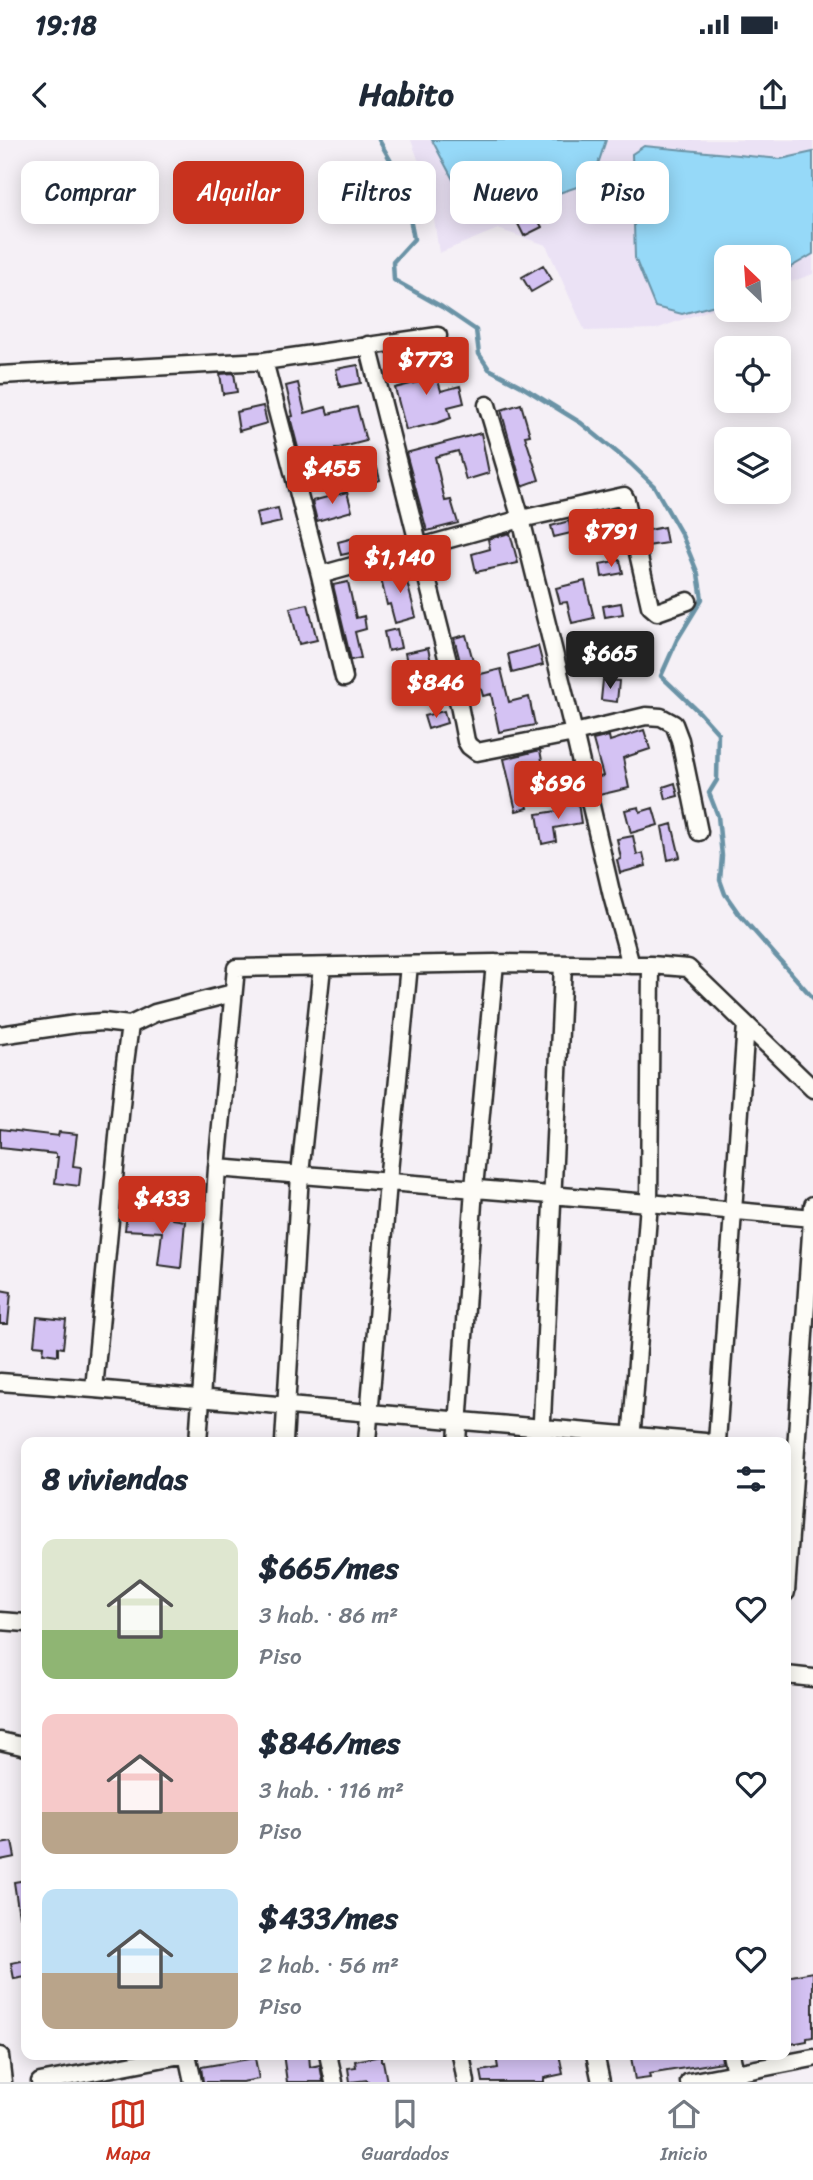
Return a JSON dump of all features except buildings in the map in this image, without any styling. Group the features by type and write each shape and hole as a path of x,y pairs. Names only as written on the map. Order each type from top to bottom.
{"street":[{"path":"0,375 264,361 438,336"},
{"path":"368,345 469,746 477,752 646,716 661,717 674,724 680,740 699,832"},
{"path":"264,361 344,678"},
{"path":"487,405 521,519 631,965"},
{"path":"320,575 521,519 624,496 650,606 657,612 688,601"},
{"path":"457,1437 474,1188 495,963"},
{"path":"198,1437 217,1168 236,968 495,963 688,968 813,1089"},
{"path":"367,1437 409,965"},
{"path":"542,1435 563,965"},
{"path":"631,1437 649,1203 651,965"},
{"path":"284,1437 300,1174 323,967"},
{"path":"0,1035 76,1024 130,1024 155,1013 233,993"},
{"path":"94,1389 130,1024"},
{"path":"717,1437 746,1024"},
{"path":"217,1168 733,1211 813,1214 791,1450 813,1452"},
{"path":"0,1382 458,1420 542,1435 601,1437"},
{"path":"0,1621 21,1623"},
{"path":"791,1676 813,1678"},
{"path":"0,1741 21,1746"},
{"path":"0,2056 3,2082"},
{"path":"689,2082 736,2077 813,2058"},
{"path":"40,2082 64,2080 134,2060"},
{"path":"188,2060 193,2082"},
{"path":"329,2060 334,2082"},
{"path":"462,2060 466,2082"},
{"path":"596,2060 601,2082"}],"shaded area":[{"path":"411,140 813,140 813,274 791,282 791,245 714,245 714,308 656,329 585,331 546,245 498,229 439,253 435,224 436,161 419,161"}],"water":[{"path":"432,140 606,140 599,161 576,161 576,187 562,192 562,161 450,161 450,174"},
{"path":"644,146 781,159 813,152 813,254 791,267 791,245 714,245 714,305 682,314 655,307 635,258 634,224 669,224 669,161 632,161 632,154"}],"waterway":[{"path":"379,140 403,183 414,239 393,262 394,280 476,330 479,354 489,369 581,423 630,463 654,486 682,535 698,574 702,599 677,640 661,676 718,733 717,780 709,793 718,816 722,856 720,880 725,894 739,914 813,998"}]}
